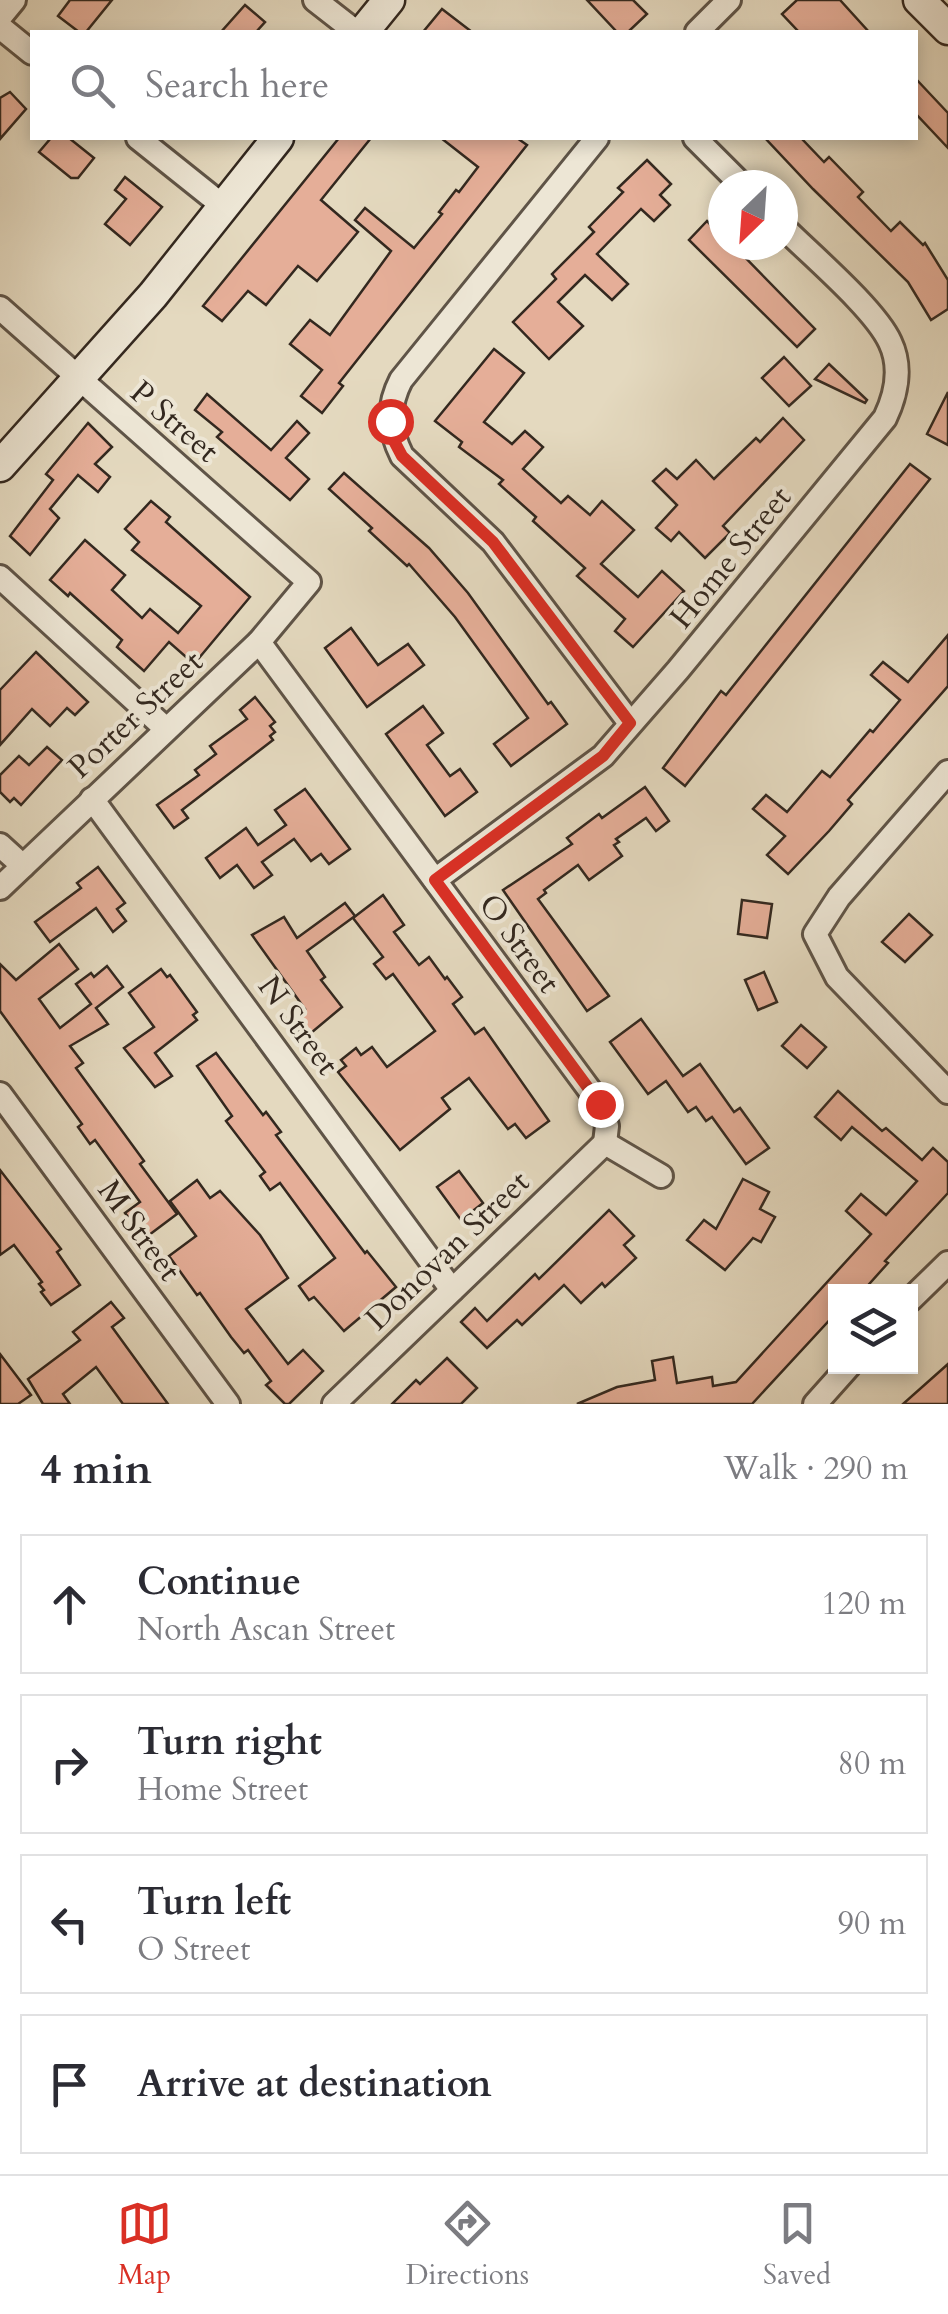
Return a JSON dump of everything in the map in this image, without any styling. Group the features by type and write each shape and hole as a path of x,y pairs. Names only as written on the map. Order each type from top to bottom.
{"main road":[{"path":"361,30 389,0"},
{"path":"0,466 152,295 276,140"}],"street":[{"path":"0,17 14,0"},
{"path":"315,0 356,30"},
{"path":"699,30 729,0"},
{"path":"0,27 30,51"},
{"path":"140,140 223,206"},
{"path":"595,140 401,380 394,394 390,421 402,456 493,542 630,723"},
{"path":"697,140 727,170"},
{"name":"Home Street","path":"435,880 603,756 886,418 898,379 892,344 876,321 798,242"},
{"name":"P Street","path":"0,308 309,582"},
{"path":"0,577 165,728"},
{"name":"Porter Street","path":"0,888 259,642 309,582"},
{"name":"O Street","path":"259,642 600,1104 607,1126 605,1143"},
{"path":"948,772 839,898 815,934 837,977 948,1092"},
{"name":"N Street","path":"92,799 452,1290"},
{"path":"0,845 22,866"},
{"name":"M Street","path":"0,1094 228,1404"},
{"path":"605,1143 661,1176"},
{"name":"Donovan Street","path":"334,1404 605,1143"},
{"path":"918,1292 948,1264"},
{"path":"815,1404 842,1374"}],"building":[{"path":"70,0 112,0 88,30 76,30 58,16"},
{"path":"587,0 633,0 647,14 630,30 615,30"},
{"path":"797,0 840,0 867,30 797,30 782,14"},
{"path":"245,5 265,22 258,30 223,30"},
{"path":"442,9 469,30 425,30"},
{"path":"918,81 948,113 948,148 918,116"},
{"path":"10,92 26,109 0,139 0,98"},
{"path":"49,140 72,140 94,158 78,178 71,178 39,152"},
{"path":"337,140 369,140 321,200 358,232 317,281 298,266 266,305 248,291 222,321 203,306"},
{"path":"444,140 520,140 527,145 339,383 343,386 322,413 301,396 322,370 290,344 310,320 330,335 391,251 355,220 365,208 414,248 456,190 459,192 478,167"},
{"path":"767,140 803,140 824,162 829,157 863,192 858,197 891,231 900,222 925,243 948,280 948,309 931,320 908,282"},
{"path":"647,160 671,184 660,195 670,205 654,221 641,209 597,254 628,284 612,300 585,275 558,302 583,326 549,359 513,322 556,279 552,274 594,232 589,227 623,192 618,188"},
{"path":"125,177 162,207 130,245 105,224 126,199 115,190"},
{"path":"707,221 708,259 689,240"},
{"path":"709,260 748,260 815,329 797,347"},
{"path":"494,349 524,373 484,422 512,444 525,431 543,447 523,469 561,503 568,496 590,515 602,501 634,530 601,564 638,597 662,571 684,591 633,647 615,631 625,619 577,576 585,568 533,521 536,517 499,484 503,480 459,447 462,442 435,421"},
{"path":"784,357 811,386 789,406 762,378"},
{"path":"829,364 867,400 865,403 815,379"},
{"path":"948,392 948,445 927,434"},
{"path":"207,394 271,450 297,421 309,433 286,458 309,479 290,500 217,437 222,432 195,410"},
{"path":"783,418 804,440 723,526 730,533 705,558 679,532 671,541 656,528 677,505 653,481 666,469 677,479 696,460 714,479"},
{"path":"88,423 112,447 95,464 110,477 98,492 78,475 50,509 59,518 30,555 10,536 53,480 46,474"},
{"path":"910,464 930,479 685,786 663,768 721,691 726,695"},
{"path":"344,473 429,548 567,724 511,766 494,744 528,718 455,617 409,564 369,531 372,528 329,489"},
{"path":"151,501 170,517 166,522 250,597 194,664 169,642 144,671 117,647 122,640 50,580 85,540 125,575 112,590 142,618 150,609 178,633 201,606 132,550 139,542 125,529"},
{"path":"351,628 378,665 408,644 424,665 367,707 325,648"},
{"path":"948,635 948,686 848,800 852,804 788,874 767,855 785,836 753,809 766,795 787,812 822,771 830,777 900,700 871,675 883,662 908,682"},
{"path":"36,652 88,702 75,715 67,708 50,726 32,709 0,745 0,690"},
{"path":"255,697 275,722 270,726 275,732 270,736 273,740 182,810 188,818 174,828 157,805 199,775 195,770 216,754 210,746 247,719 240,710"},
{"path":"423,706 443,733 427,745 450,776 460,769 477,792 445,816 386,734"},
{"path":"47,747 62,760 21,805 14,798 10,802 0,792 0,775 19,756 29,765"},
{"path":"645,787 669,821 656,831 646,818 616,839 619,842 614,845 622,856 589,880 578,865 538,899 609,996 587,1011 503,890 572,844 567,838 599,814 602,818"},
{"path":"305,789 350,849 329,864 321,854 311,861 294,839 262,862 272,875 254,888 237,865 220,878 206,858 246,828 258,845 286,825 275,810"},
{"path":"98,867 125,903 117,909 126,921 113,932 96,908 50,942 35,922 81,888 77,883"},
{"path":"383,895 404,925 394,932 419,965 429,957 447,977 462,997 453,1004 475,1034 484,1028 549,1121 526,1138 515,1124 508,1129 469,1078 442,1098 450,1109 400,1150 338,1072 346,1066 341,1060 356,1048 361,1055 372,1047 387,1067 435,1031 393,974 386,979 374,964 383,957 353,918"},
{"path":"742,900 772,904 767,938 738,934"},
{"path":"345,903 355,916 307,951 325,977 321,980 342,1007 305,1038 291,1022 305,1009 252,935 284,917 297,938"},
{"path":"909,914 932,935 905,962 882,942"},
{"path":"59,944 78,969 39,999 60,1028 91,1004 76,984 91,973 94,977 107,966 123,987 96,1008 108,1024 70,1046 83,1063 76,1068 144,1161 140,1164 177,1214 145,1238 125,1213 140,1202 95,1140 90,1144 78,1127 82,1124 0,1011 0,964 16,980"},
{"path":"161,969 167,977 170,975 197,1012 193,1015 197,1020 155,1053 172,1076 155,1087 124,1048 154,1027 129,993"},
{"path":"764,972 777,1002 758,1010 745,980"},
{"path":"641,1019 683,1076 700,1064 734,1112 740,1108 769,1148 746,1164 712,1117 706,1121 696,1107 688,1112 666,1081 648,1094 610,1042"},
{"path":"801,1025 826,1047 807,1068 782,1046"},
{"path":"216,1053 263,1115 266,1112 281,1132 276,1135 365,1253 396,1287 344,1331 299,1286 335,1258 280,1183 270,1190 260,1176 265,1172 226,1121 232,1116 197,1066"},
{"path":"838,1091 922,1160 933,1148 948,1162 948,1193 885,1261 888,1263 869,1284 828,1284 828,1322 752,1404 577,1404 617,1387 655,1380 652,1361 673,1357 677,1383 712,1377 713,1386 736,1382 871,1234 846,1211 861,1194 886,1215 917,1181 852,1127 841,1140 815,1117"},
{"path":"0,1170 61,1249 57,1252 80,1285 51,1305 41,1292 42,1282 14,1245 0,1255"},
{"path":"459,1171 483,1203 461,1220 437,1187"},
{"path":"743,1179 769,1192 760,1209 775,1217 761,1242 753,1238 725,1270 687,1240 704,1220 716,1229"},
{"path":"197,1180 210,1198 220,1191 260,1235 288,1278 246,1309 288,1364 303,1350 323,1371 289,1404 266,1385 271,1381 248,1350 244,1353 169,1256 196,1236 170,1201"},
{"path":"609,1210 634,1236 624,1245 636,1258 605,1287 602,1283 581,1303 564,1285 522,1325 517,1320 487,1348 461,1322 475,1308 487,1321 535,1274 539,1279"},
{"path":"111,1302 124,1318 112,1327 168,1404 123,1404 96,1367 63,1394 70,1404 43,1404 28,1379 80,1340 73,1332"},
{"path":"0,1354 31,1395 18,1404 0,1404"},
{"path":"447,1358 477,1388 461,1404 392,1404 416,1380 420,1384"},
{"path":"948,1364 948,1404 903,1404"}],"route":[{"path":"390,421 402,456 493,542 630,723 603,756 435,880 600,1104"}]}
